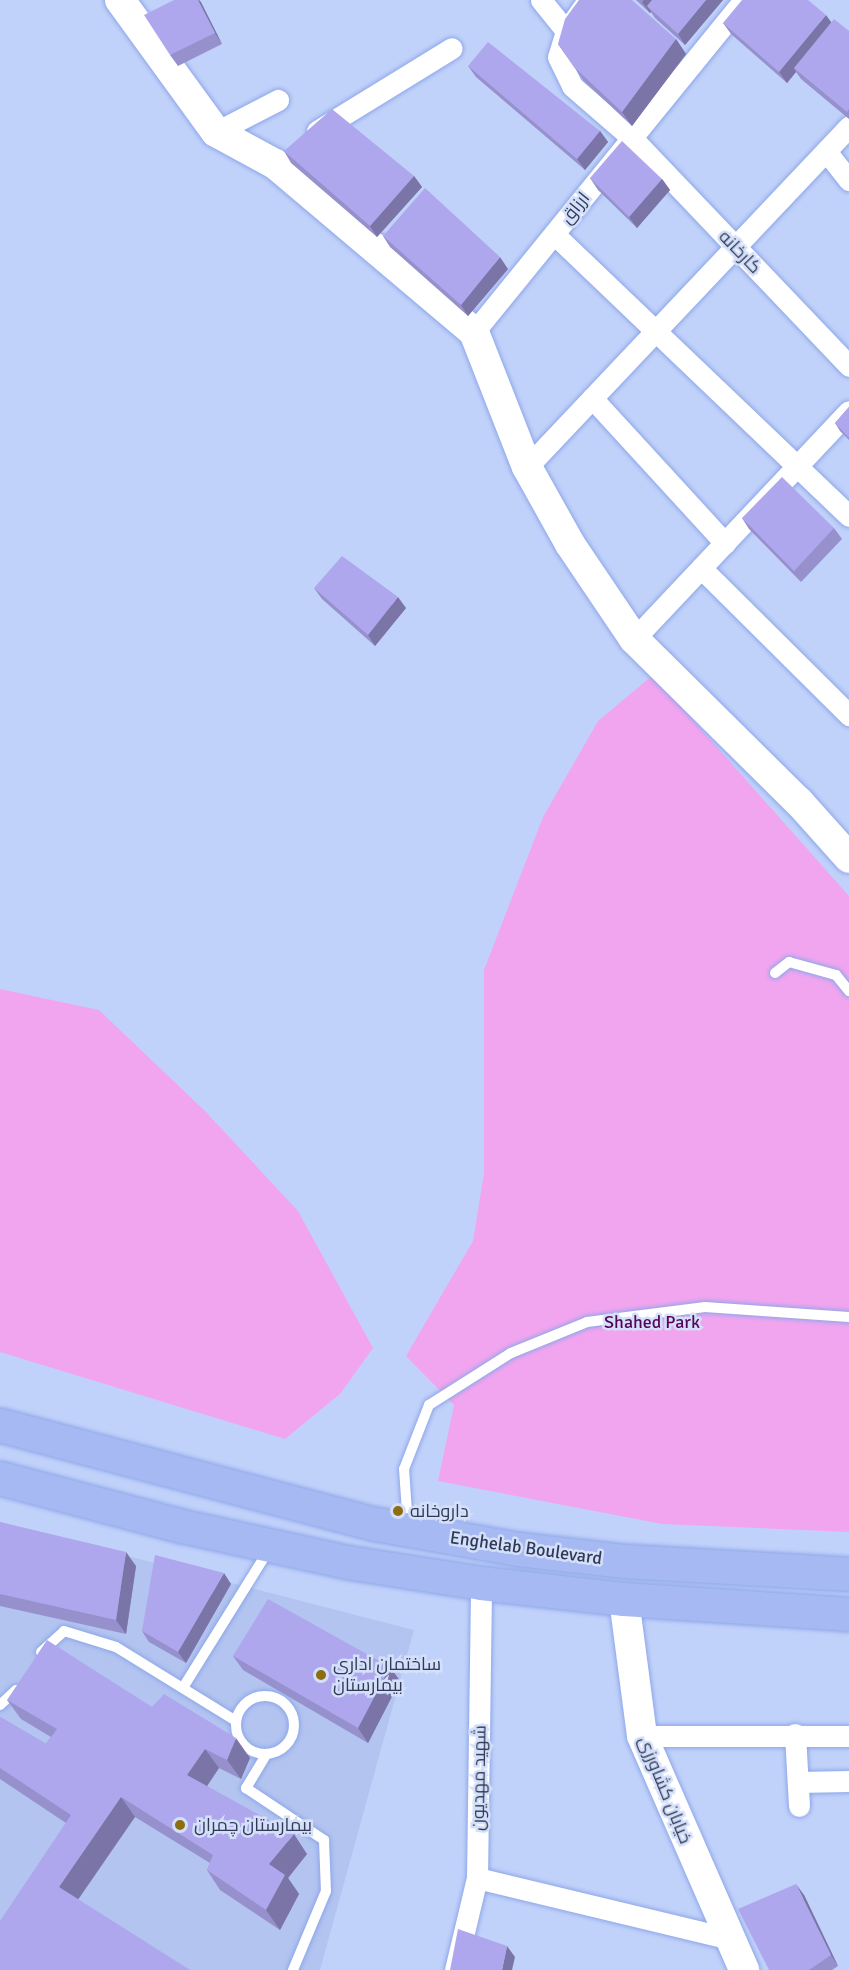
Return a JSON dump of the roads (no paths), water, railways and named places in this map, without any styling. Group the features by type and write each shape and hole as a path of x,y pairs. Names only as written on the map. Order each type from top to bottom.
{"main road":[{"name":"Enghelab Boulevard","path":"0,1425 206,1482 408,1530 518,1549 625,1562 849,1574"},
{"name":"Enghelab Boulevard","path":"0,1478 272,1545 481,1583 624,1599 849,1614"}],"street":[{"path":"120,0 147,19 216,132 289,154 388,242 474,332 527,467 570,544 634,639 799,802 849,858"},
{"path":"542,0 566,31 588,0"},
{"name":"ارزاق","path":"474,332 744,0"},
{"name":"کارخانه","path":"566,31 558,57 572,86 632,138 849,366"},
{"path":"289,154 332,119 452,48"},
{"path":"216,132 278,100"},
{"path":"527,467 849,126"},
{"path":"826,151 849,180"},
{"path":"554,234 849,516"},
{"path":"592,398 725,543"},
{"path":"634,639 849,411"},
{"path":"701,568 849,715"},
{"name":"شهید مهدیون","path":"455,1970 477,1878 481,1583"},
{"name":"خیابان کشاورزی","path":"624,1599 642,1736 744,1970"},
{"path":"795,1734 799,1806"},
{"path":"642,1736 795,1734 849,1736"},
{"path":"798,1782 849,1781"},
{"path":"477,1878 731,1939"}],"lane":[{"path":"775,973 789,962 836,975 849,991"},
{"path":"408,1530 404,1469 429,1405 511,1353 587,1322 705,1307 849,1317"},
{"path":"184,1686 272,1545"},
{"path":"35,1662 45,1644 64,1630 116,1647 184,1686 236,1721"},
{"path":"0,1705 13,1696 24,1678"},
{"path":"269,1696 286,1704 294,1720 291,1740 284,1748 266,1755 256,1753 240,1741 236,1721 238,1712 251,1699 269,1696"},
{"path":"266,1755 246,1788 324,1840 326,1891 293,1970"}],"place":[{"name":"داروخانه","path":"398,1511"},
{"name":"ساختمان اداری بیمارستان","path":"321,1675"},
{"name":"بیمارستان چمران","path":"180,1825"}],"park label":[{"name":"Shahed Park","path":"652,1322"}]}
